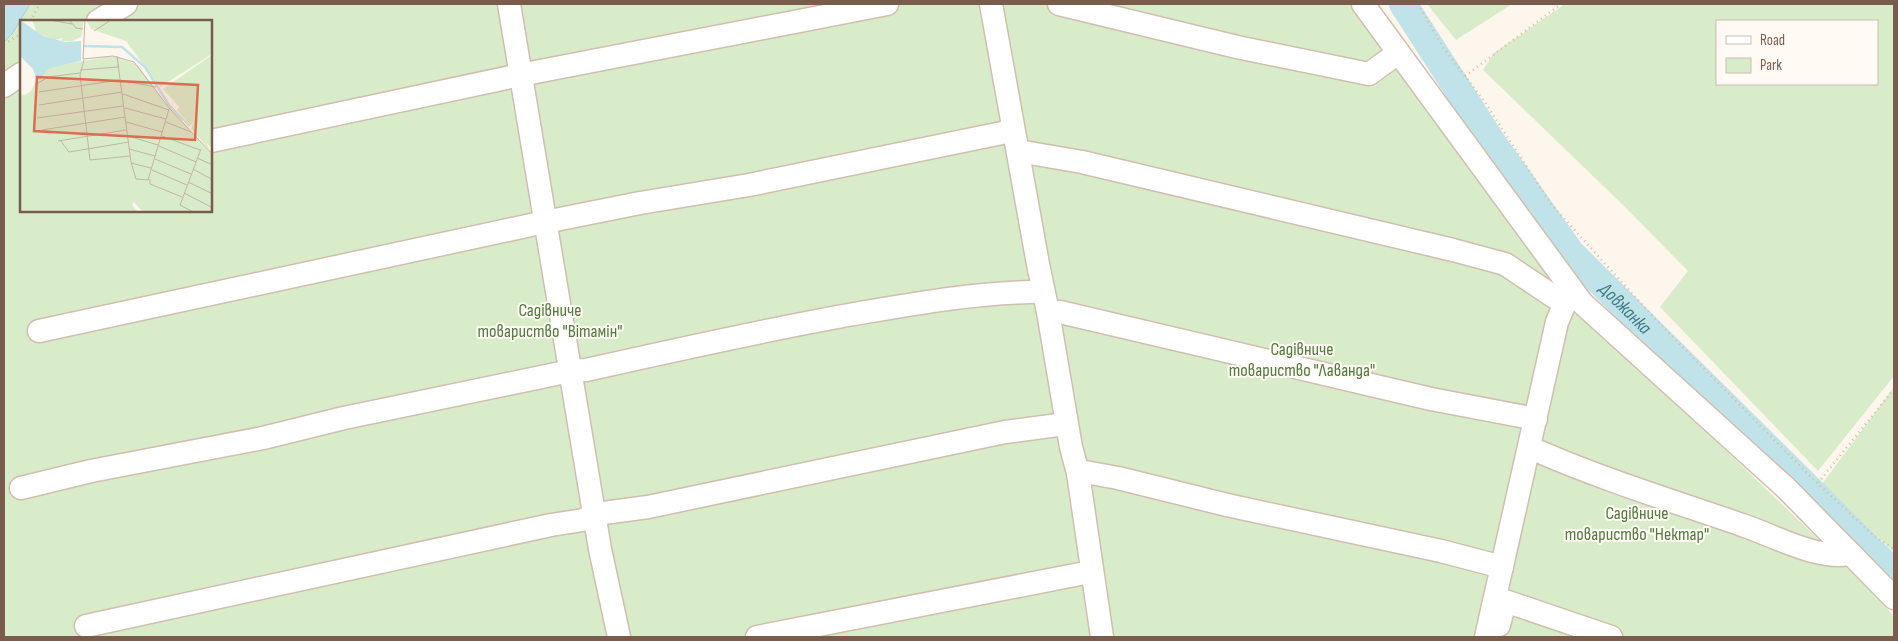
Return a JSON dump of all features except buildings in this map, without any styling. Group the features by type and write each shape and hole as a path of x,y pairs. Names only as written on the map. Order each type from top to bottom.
{"street":[{"path":"100,20 126,4"},
{"path":"508,4 595,514 619,637"},
{"path":"212,141 520,75 886,4"},
{"path":"979,4 1058,425 1089,637"},
{"path":"991,4 1071,447 1078,473 1102,637"},
{"path":"1058,4 1237,47 1369,74 1398,53"},
{"path":"1363,4 1574,300 1786,488 1894,598"},
{"path":"4,86 20,75"},
{"path":"39,331 545,222 640,203 749,185 1002,133"},
{"path":"1018,151 1082,162 1453,250 1505,264 1574,300"},
{"path":"21,488 91,471 262,438 344,418 570,371 586,370 782,328 922,302 1007,292 1032,292"},
{"path":"1486,637 1557,322 1574,300"},
{"path":"1496,637 1574,311 1574,300"},
{"path":"1048,312 1069,314 1431,399 1536,419"},
{"path":"86,626 325,573 583,520 595,514 648,507 1005,432 1058,425"},
{"path":"1540,452 1638,491 1803,547 1836,557 1851,554"},
{"path":"1078,473 1085,472 1118,478 1227,505 1440,551 1502,567"},
{"path":"757,637 1080,574"},
{"path":"1506,601 1611,637"}],"path":[{"path":"31,20 40,4"},
{"path":"1418,4 1443,47 1484,100 1551,204 1657,321 1818,483 1873,535 1894,549"},
{"path":"1465,76 1561,4"},
{"path":"4,44 20,35"},
{"path":"1818,483 1894,389"}],"green space":[{"name":"Садівниче товариство \"Вітамін\"","path":"24,4 1352,4 1504,216 1573,304 1815,536 1894,616 1894,637 4,637 4,23"},
{"path":"1427,4 1512,4 1456,40"},
{"path":"1565,4 1894,4 1894,376 1818,471 1660,307 1688,271 1624,206 1483,70 1494,53"},
{"path":"1667,341 1687,352 1716,385 1718,396 1699,400 1692,399 1683,393 1678,387 1667,363 1665,347"},
{"path":"1894,387 1894,552 1822,484"},
{"path":"1726,400 1747,415 1754,428 1776,439 1796,457 1809,479 1811,503 1733,429 1732,423 1716,418 1714,414 1717,402"},
{"path":"1841,518 1849,519 1887,547 1894,555 1894,594 1843,537 1839,524"}],"water":[{"path":"4,4 30,4 12,34 4,42"}],"waterway":[{"name":"Довжанка","path":"1403,4 1492,142 1571,253 1894,573"}],"park label":[{"name":"Садівниче товариство \"Лаванда\"","path":"1302,359"},
{"name":"Садівниче товариство \"Нектар\"","path":"1637,523"}]}
